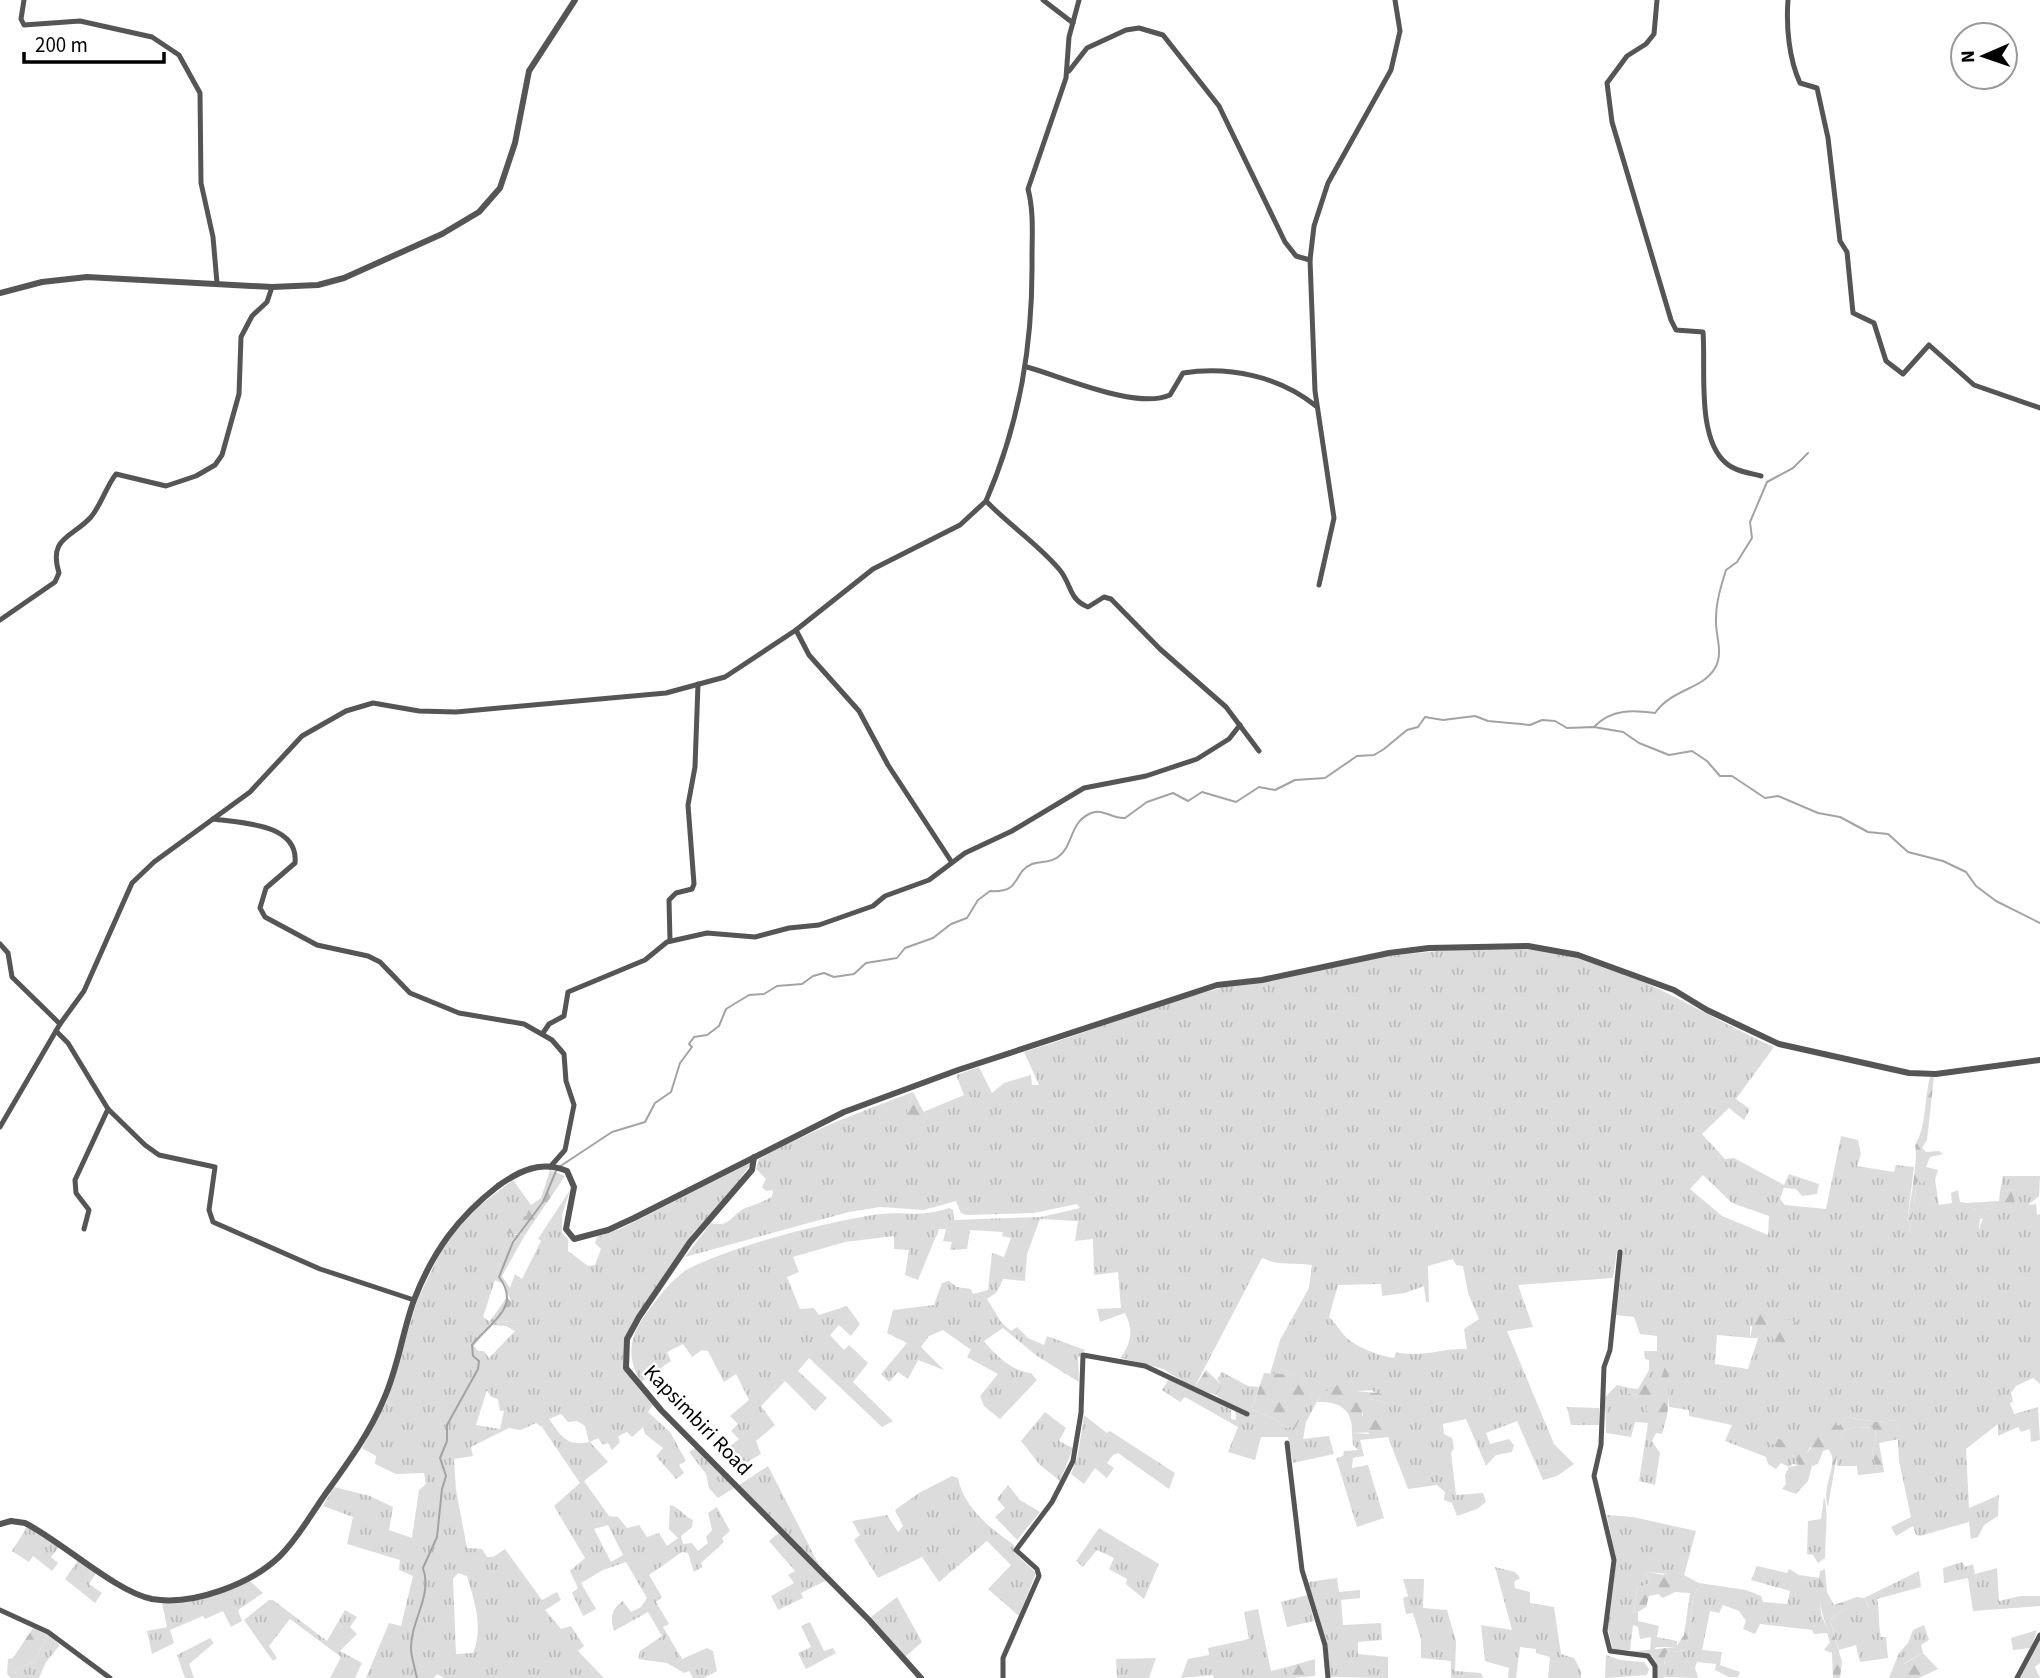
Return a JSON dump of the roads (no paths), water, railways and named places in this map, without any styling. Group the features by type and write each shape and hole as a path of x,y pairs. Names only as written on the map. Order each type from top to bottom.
{"street":[{"path":"24,0 21,19 24,25 80,21 152,37 179,55 200,93 198,141 201,193 213,237 217,283"},
{"path":"0,293 42,282 77,277 272,287 318,285 344,278 442,234 468,220 488,204 503,183 529,71 575,0"},
{"path":"1043,0 1073,23"},
{"path":"0,1128 60,1024 84,991 132,883 154,862 250,792 302,736 361,706 384,703 419,711 456,712 666,693 725,677 796,630 865,574 960,526 986,501 1008,446 1027,367 1033,291 1033,207 1028,189 1068,73 1073,23 1079,0"},
{"path":"1319,585 1334,518 1316,406 1310,260 1319,203 1391,70 1401,31 1395,0"},
{"path":"1657,0 1654,34 1646,44 1627,56 1606,83 1612,122 1671,320 1676,330 1703,332 1706,405 1709,432 1716,449 1727,465 1761,477"},
{"path":"1788,0 1787,26 1797,75 1800,83 1817,88 1823,114 1840,243 1846,249 1853,313 1874,323 1886,361 1903,374 1929,345 1974,385 2040,408"},
{"path":"1068,73 1087,48 1126,30 1139,28 1163,35 1209,89 1285,242 1296,256 1310,260"},
{"path":"0,620 59,577 55,558 60,543 90,517 115,474 166,486 196,476 215,465 222,455 239,394 242,337 252,316 267,302 272,287"},
{"path":"1027,367 1116,395 1145,400 1170,395 1183,373 1237,372 1279,384 1316,406"},
{"path":"986,501 1068,579 1070,594 1075,600 1088,607 1104,597 1111,599 1160,649 1217,698 1259,751"},
{"path":"796,630 809,655 859,711 888,765 951,861"},
{"path":"670,941 669,900 676,893 692,889 694,884 688,805 695,767 698,684"},
{"path":"543,1033 549,1024 561,1019 566,1012 568,992 645,960 670,941 707,933 755,937 789,928 819,925 873,906 885,896 929,880 951,861 1012,831 1084,788 1146,776 1197,759 1229,739 1240,725"},
{"path":"213,819 267,828 284,837 292,847 295,863 263,893 260,908 265,917 317,945 368,956 380,962 410,993 448,1009 513,1021 543,1033 564,1054 566,1081 573,1105 565,1150 555,1168"},
{"path":"0,944 8,953 12,977 60,1024"},
{"path":"0,1524 10,1521 25,1522 124,1586 153,1599 202,1595 252,1575 268,1566 290,1545 366,1437 384,1398 414,1300 446,1237 462,1216 519,1172 555,1168 567,1171 574,1187 566,1229 571,1238 579,1239 634,1219 816,1124 911,1087 1217,985 1262,980 1344,961 1429,948 1528,946 1578,955 1674,990 1771,1042 1909,1073 1936,1074 2040,1060"},
{"path":"56,1031 68,1043 108,1109 159,1155 215,1167 209,1210 213,1222 320,1269 414,1300"},
{"path":"85,1229 89,1210 76,1193 75,1180 108,1109"},
{"name":"Kapsimbiri Road","path":"754,1157 752,1170 690,1242 633,1327 626,1345 626,1368 661,1410 869,1620 921,1678"},
{"path":"1619,1252 1610,1350 1604,1367 1601,1445 1594,1476 1614,1560 1605,1631 1610,1651 1648,1656 1655,1666 1655,1678"},
{"path":"1003,1678 1003,1658 1039,1576 1037,1569 1016,1550 1022,1538 1052,1502 1073,1461 1081,1413 1083,1355 1145,1366 1247,1414"},
{"path":"1287,1443 1302,1570 1325,1645 1328,1678"},
{"path":"0,1611 48,1632 110,1678"},
{"path":"2017,1678 2040,1635"}],"waterway":[{"path":"1595,726 1608,716 1623,712 1655,713 1670,699 1703,681 1715,668 1719,656 1716,613 1726,570 1737,562 1752,538 1750,522 1767,482 1793,468 1808,453"},
{"path":"559,1167 612,1132 645,1122 655,1103 671,1092 680,1063 692,1047 689,1044 694,1037 707,1035 719,1026 726,1009 749,995 764,994 777,986 802,984 813,976 824,973 834,977 854,974 866,963 897,958 905,948 933,938 951,924 967,918 978,900 990,891 1008,889 1021,872 1032,864 1058,857 1067,847 1078,823 1089,814 1103,812 1125,818 1147,802 1173,793 1188,801 1202,792 1236,802 1259,787 1275,790 1295,780 1325,778 1357,756 1374,755 1384,749 1407,730 1418,727 1425,717 1443,720 1475,716 1488,721 1530,725 1542,720 1555,721 1567,728 1594,727 1623,732 1639,743 1669,755 1692,751 1707,761 1720,776 1732,776 1765,798 1778,796 1818,813 1840,817 1868,832 1888,834 1908,852 1943,861 1966,872 1976,886 1996,901 2040,923"},
{"path":"417,1678 411,1653 412,1639 425,1589 423,1568 437,1537 446,1476 440,1458 447,1441 447,1425 478,1369 479,1361 473,1356 472,1345 495,1322 505,1306 507,1297 499,1277 513,1242 543,1202 556,1171"}]}
